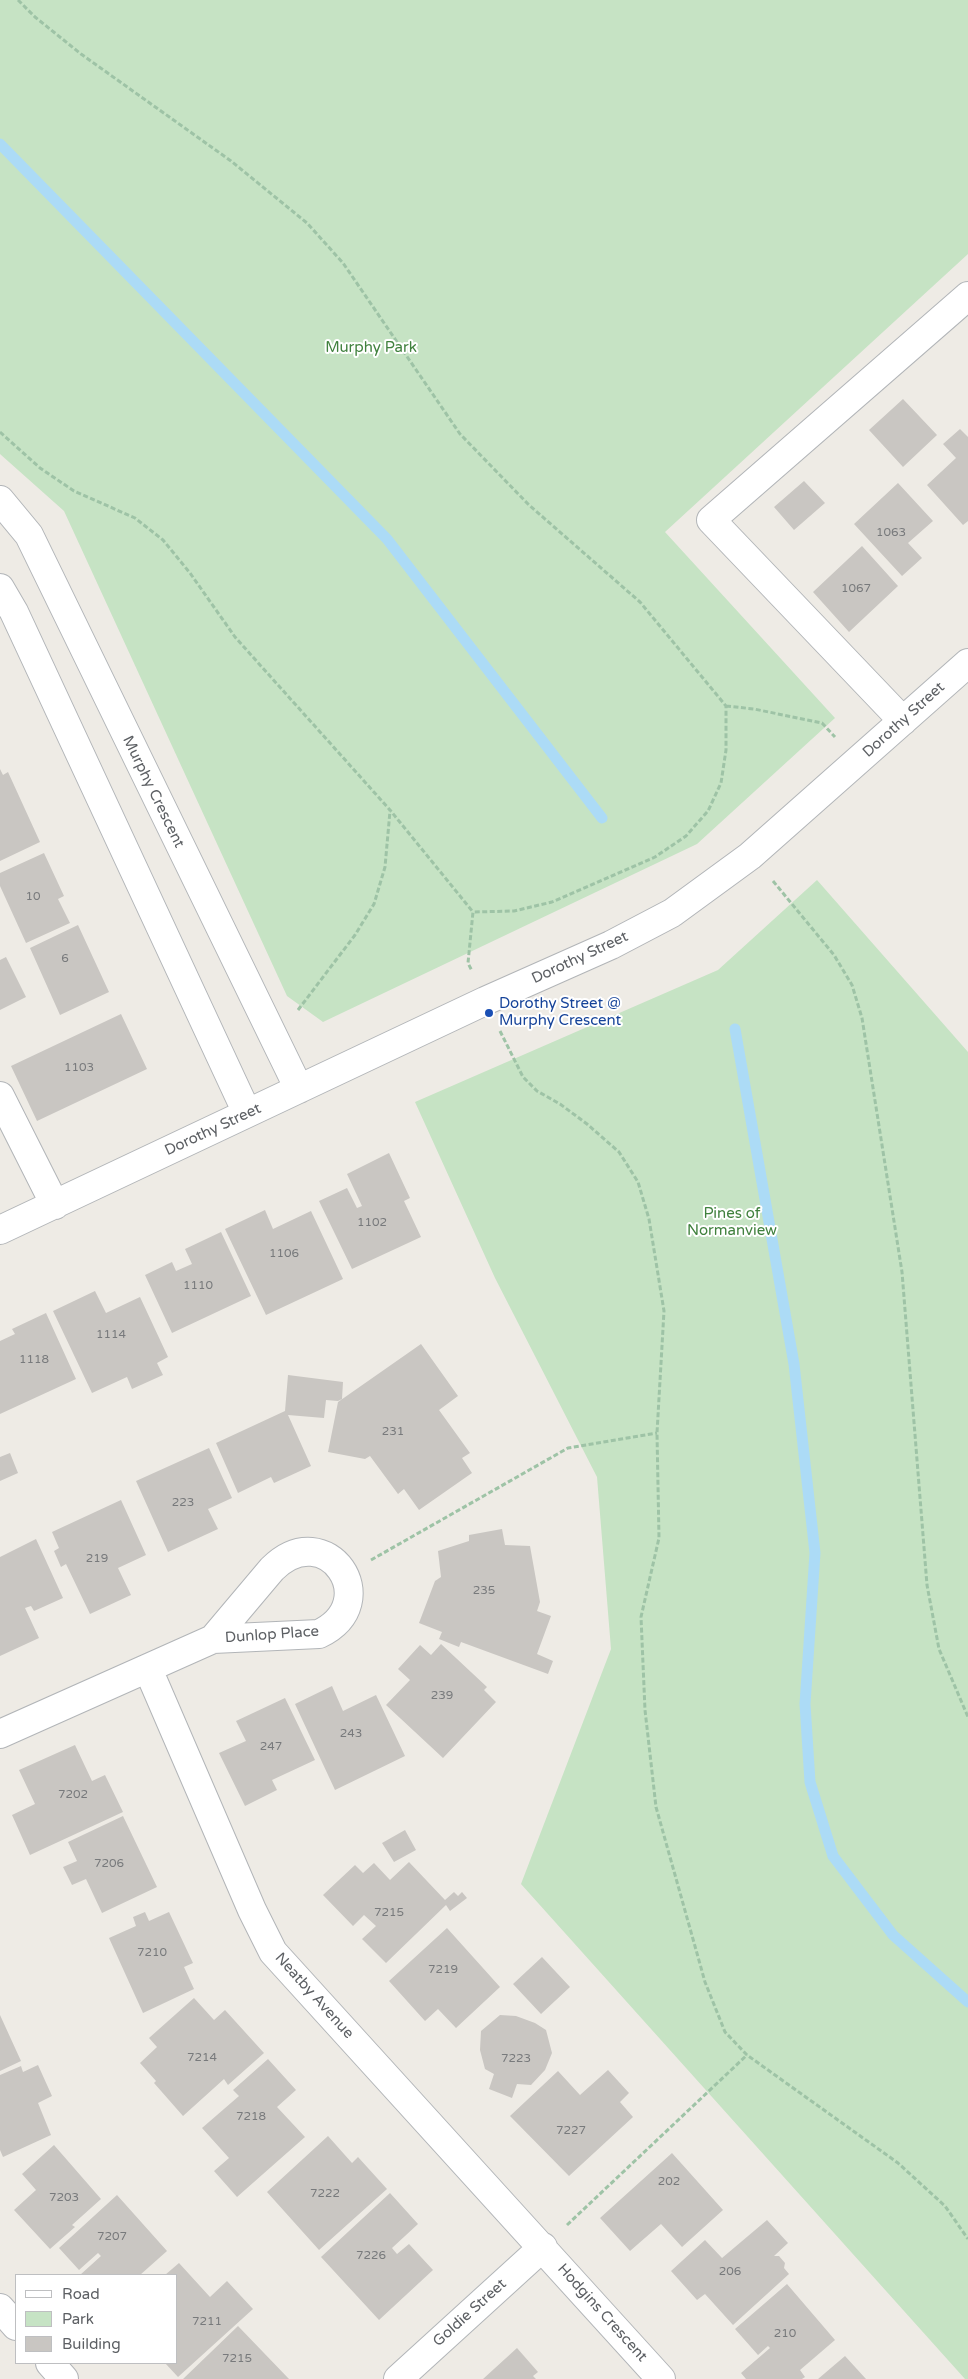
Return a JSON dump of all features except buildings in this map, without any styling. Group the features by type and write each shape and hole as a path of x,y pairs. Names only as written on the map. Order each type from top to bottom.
{"street":[{"path":"903,721 711,520 968,296"},
{"name":"Murphy Crescent","path":"0,500 29,535 274,1042 299,1089"},
{"path":"0,588 18,621 247,1113"},
{"name":"Dorothy Street","path":"0,1230 485,1001 611,945 672,913 750,856 968,663"},
{"path":"0,1096 55,1205"},
{"name":"Dunlop Place","path":"0,1734 213,1639 319,1634 332,1628 342,1617 348,1604 349,1589 345,1575 337,1563 324,1554 311,1551 296,1552 283,1559 272,1569 213,1639"},
{"name":"Neatby Avenue","path":"148,1669 252,1910 273,1952 542,2247"},
{"name":"Goldie Street","path":"398,2379 542,2247"},
{"name":"Hodgins Crescent","path":"542,2247 662,2379"},
{"path":"0,2308 15,2325"},
{"path":"51,2364 64,2379"}],"path":[{"path":"18,0 35,17 81,54 231,161 307,223 343,262 460,434 528,505 640,602 726,706 726,750 720,783 708,812 686,836 655,857 552,902 514,911 473,912"},
{"path":"0,432 40,468 74,491 135,518 163,540 190,573 235,637 390,810 473,912 468,963 523,1077 537,1091 560,1104 587,1124 619,1152 638,1182 649,1219 664,1311 657,1432 659,1538 641,1617 646,1710 656,1807 706,1982 725,2032 747,2055 898,2163 945,2206 968,2239"},
{"path":"726,706 754,709 822,723 857,762"},
{"path":"274,1042 334,960 355,935 374,904 385,867 390,810"},
{"path":"750,856 834,955 852,985 862,1018 902,1272 927,1586 939,1649 968,1717"},
{"path":"345,1575 568,1448 657,1432"},
{"path":"542,2247 747,2055"}],"green space":[{"name":"Murphy Park","path":"0,0 968,0 968,254 665,532 835,718 697,844 323,1022 287,996 64,511 0,454"},
{"name":"Pines of Normanview","path":"817,880 968,1052 968,2379 965,2379 521,1884 611,1649 597,1477 495,1278 415,1102 718,970"}],"waterway":[{"path":"0,144 387,539 602,818"},
{"path":"735,1029 794,1364 815,1553 805,1704 810,1782 833,1856 893,1935 968,2002"}],"place":[{"name":"Dorothy Street @ Murphy Crescent","path":"489,1013"}]}
